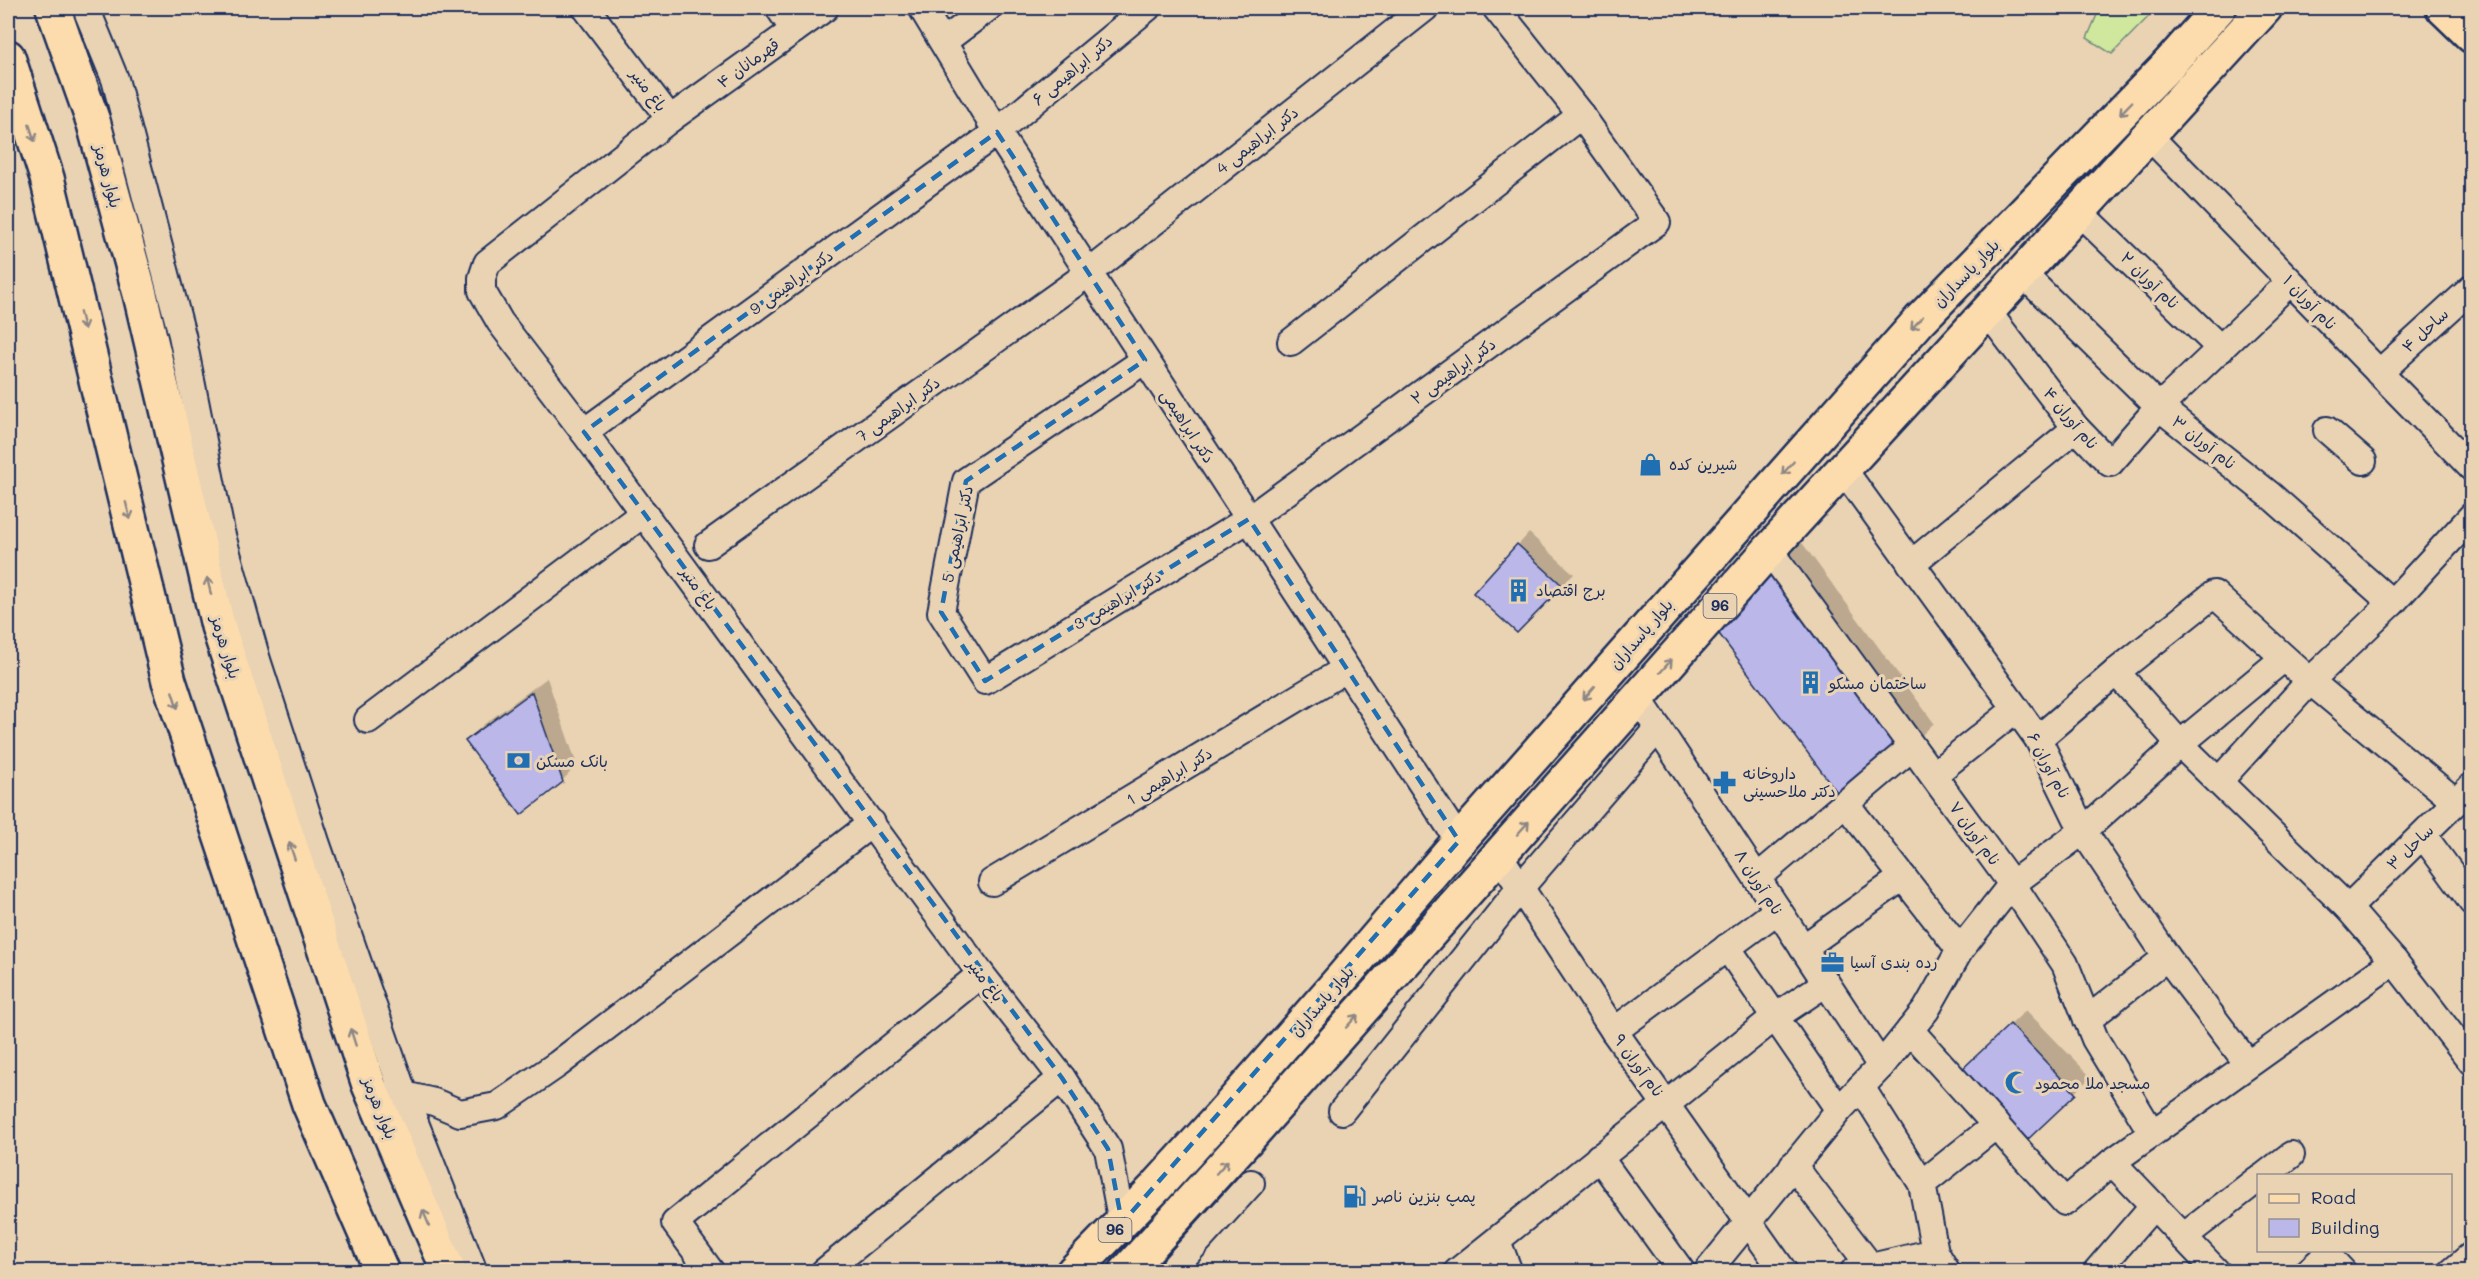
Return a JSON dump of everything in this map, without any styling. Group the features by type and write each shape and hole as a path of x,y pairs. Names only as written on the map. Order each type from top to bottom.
{"main road":[{"name":"بلوار هرمز","path":"53,8 94,124 140,294 218,626 369,1085 448,1272"},
{"name":"96","path":"2167,66 2187,8"},
{"name":"بلوار پاسداران","path":"1073,1272 1122,1223 1219,1118 1319,1005 1458,841 1920,320 2167,66 2219,8"},
{"name":"96","path":"1126,1272 1769,550 2265,8"},
{"path":"2443,8 2472,36"},
{"path":"2468,8 2472,11"},
{"path":"8,57 47,178 169,681 309,1104 382,1272"}],"street":[{"path":"86,8 115,79 180,324 221,532 256,660 404,1095 474,1272"},
{"name":"باغ منیر","path":"586,8 670,119 487,264 482,278 482,291 500,322 644,513 981,974 1062,1078 1108,1149 1122,1223"},
{"path":"779,8 794,30"},
{"name":"قهرمانان ۴","path":"670,119 825,8"},
{"name":"دکتر ابراهیمی","path":"922,8 998,132 1458,841"},
{"path":"943,42 988,8"},
{"name":"دکتر ابراهیمی ۶","path":"998,132 1147,8"},
{"name":"دکتر ابراهیمی 4","path":"1089,273 1425,8"},
{"path":"1292,342 1581,115 1496,8"},
{"name":"دکتر ابراهیمی ۲","path":"1249,519 1657,222 1581,115"},
{"name":"دکتر ابراهیمی 9","path":"584,432 998,132"},
{"name":"نام آوران ۱","path":"2149,136 2472,468"},
{"name":"نام آوران ۲","path":"2079,212 2221,348"},
{"name":"دکتر ابراهیمی 7","path":"708,545 1089,273"},
{"name":"نام آوران ۳","path":"2023,274 2159,407 2270,495 2392,603"},
{"name":"نام آوران ۴","path":"1988,311 2076,428 2110,463 2159,407 2290,282"},
{"name":"ساحل ۴","path":"2379,373 2469,295"},
{"name":"دکتر ابراهیمی 5","path":"984,681 941,612 966,481 1145,360"},
{"path":"1911,564 2076,428"},
{"path":"2327,430 2363,461"},
{"name":"نام آوران ۶","path":"1843,469 2038,740 2083,831 2167,957 2248,1064"},
{"path":"368,720 644,513"},
{"path":"2219,780 2310,681 2392,603 2472,516"},
{"name":"دکتر ابراهیمی 3","path":"984,681 1249,519"},
{"name":"نام آوران ۷","path":"1769,550 2012,884 2065,964 2095,1039 2152,1133"},
{"path":"2038,740 2116,672 2214,594 2310,681 2464,794"},
{"path":"1707,1272 1793,1165 1839,1110 1881,1066 1926,1010 1960,950 2012,884 2083,831 2180,744 2284,658"},
{"name":"دکتر ابراهیمی 1","path":"992,882 1346,669"},
{"path":"2116,672 2180,744 2348,908 2394,961 2472,1062"},
{"name":"نام آوران ۸","path":"1638,698 1881,1066"},
{"path":"1933,776 2016,709"},
{"path":"1342,1111 1520,888 1658,728"},
{"path":"1756,878 1912,747"},
{"name":"ساحل ۳","path":"2348,908 2464,794"},
{"path":"1845,803 1960,950"},
{"path":"404,1095 434,1102 460,1113 497,1106 558,1064 872,824"},
{"path":"2423,835 2472,902"},
{"name":"نام آوران ۹","path":"1498,855 1614,1031 1784,1272"},
{"path":"1803,948 1903,877"},
{"path":"1614,1031 1778,910"},
{"path":"1727,947 1839,1110"},
{"path":"2087,1020 2167,957"},
{"path":"1910,1030 2065,1202 2112,1162 2394,961"},
{"path":"711,1272 675,1222 981,974"},
{"path":"1457,1272 1666,1102 1775,1017 1826,983"},
{"path":"824,1272 1062,1078"},
{"path":"1793,1165 1862,1269 1941,1262 1922,1184 1861,1087"},
{"path":"1922,1184 1996,1125"},
{"path":"2267,1174 2291,1155"},
{"path":"1599,1157 1682,1272"},
{"path":"2112,1162 2217,1272"},
{"path":"2183,1237 2257,1181"},
{"path":"1153,1243 1174,1270 1251,1183"},
{"path":"2096,1272 2153,1206"},
{"path":"1497,1241 1509,1272"},
{"path":"2308,1272 2327,1255 2343,1272"},
{"path":"2452,1272 2472,1255"}],"highlighted area":[{"path":"997,132 1145,360 966,481 941,612 985,681 1249,519 1459,841 1122,1223 1108,1149 1062,1078 584,432"}],"green space":[{"path":"2100,8 2157,8 2112,54 2087,38"}],"building":[{"name":"برج اقتصاد","path":"1517,544 1563,586 1517,633 1473,593"},
{"name":"ساختمان مسکو","path":"1769,550 1912,747 1845,803 1708,619"},
{"name":"بانک مسکن","path":"532,692 563,782 521,815 465,741"},
{"name":"مسجد ملا محمود","path":"2010,1024 2076,1094 2025,1142 1958,1073"}],"place":[{"name":"شیرین کده","path":"1651,464"},
{"name":"برج اقتصاد","path":"1518,590"},
{"name":"ساختمان مسکو","path":"1811,683"},
{"name":"بانک مسکن","path":"518,761"},
{"name":"داروخانه دکتر ملاحسینی","path":"1725,782"},
{"name":"رده بندی آسیا","path":"1832,962"},
{"name":"مسجد ملا محمود","path":"2017,1083"},
{"name":"پمپ بنزین ناصر","path":"1355,1196"}]}
